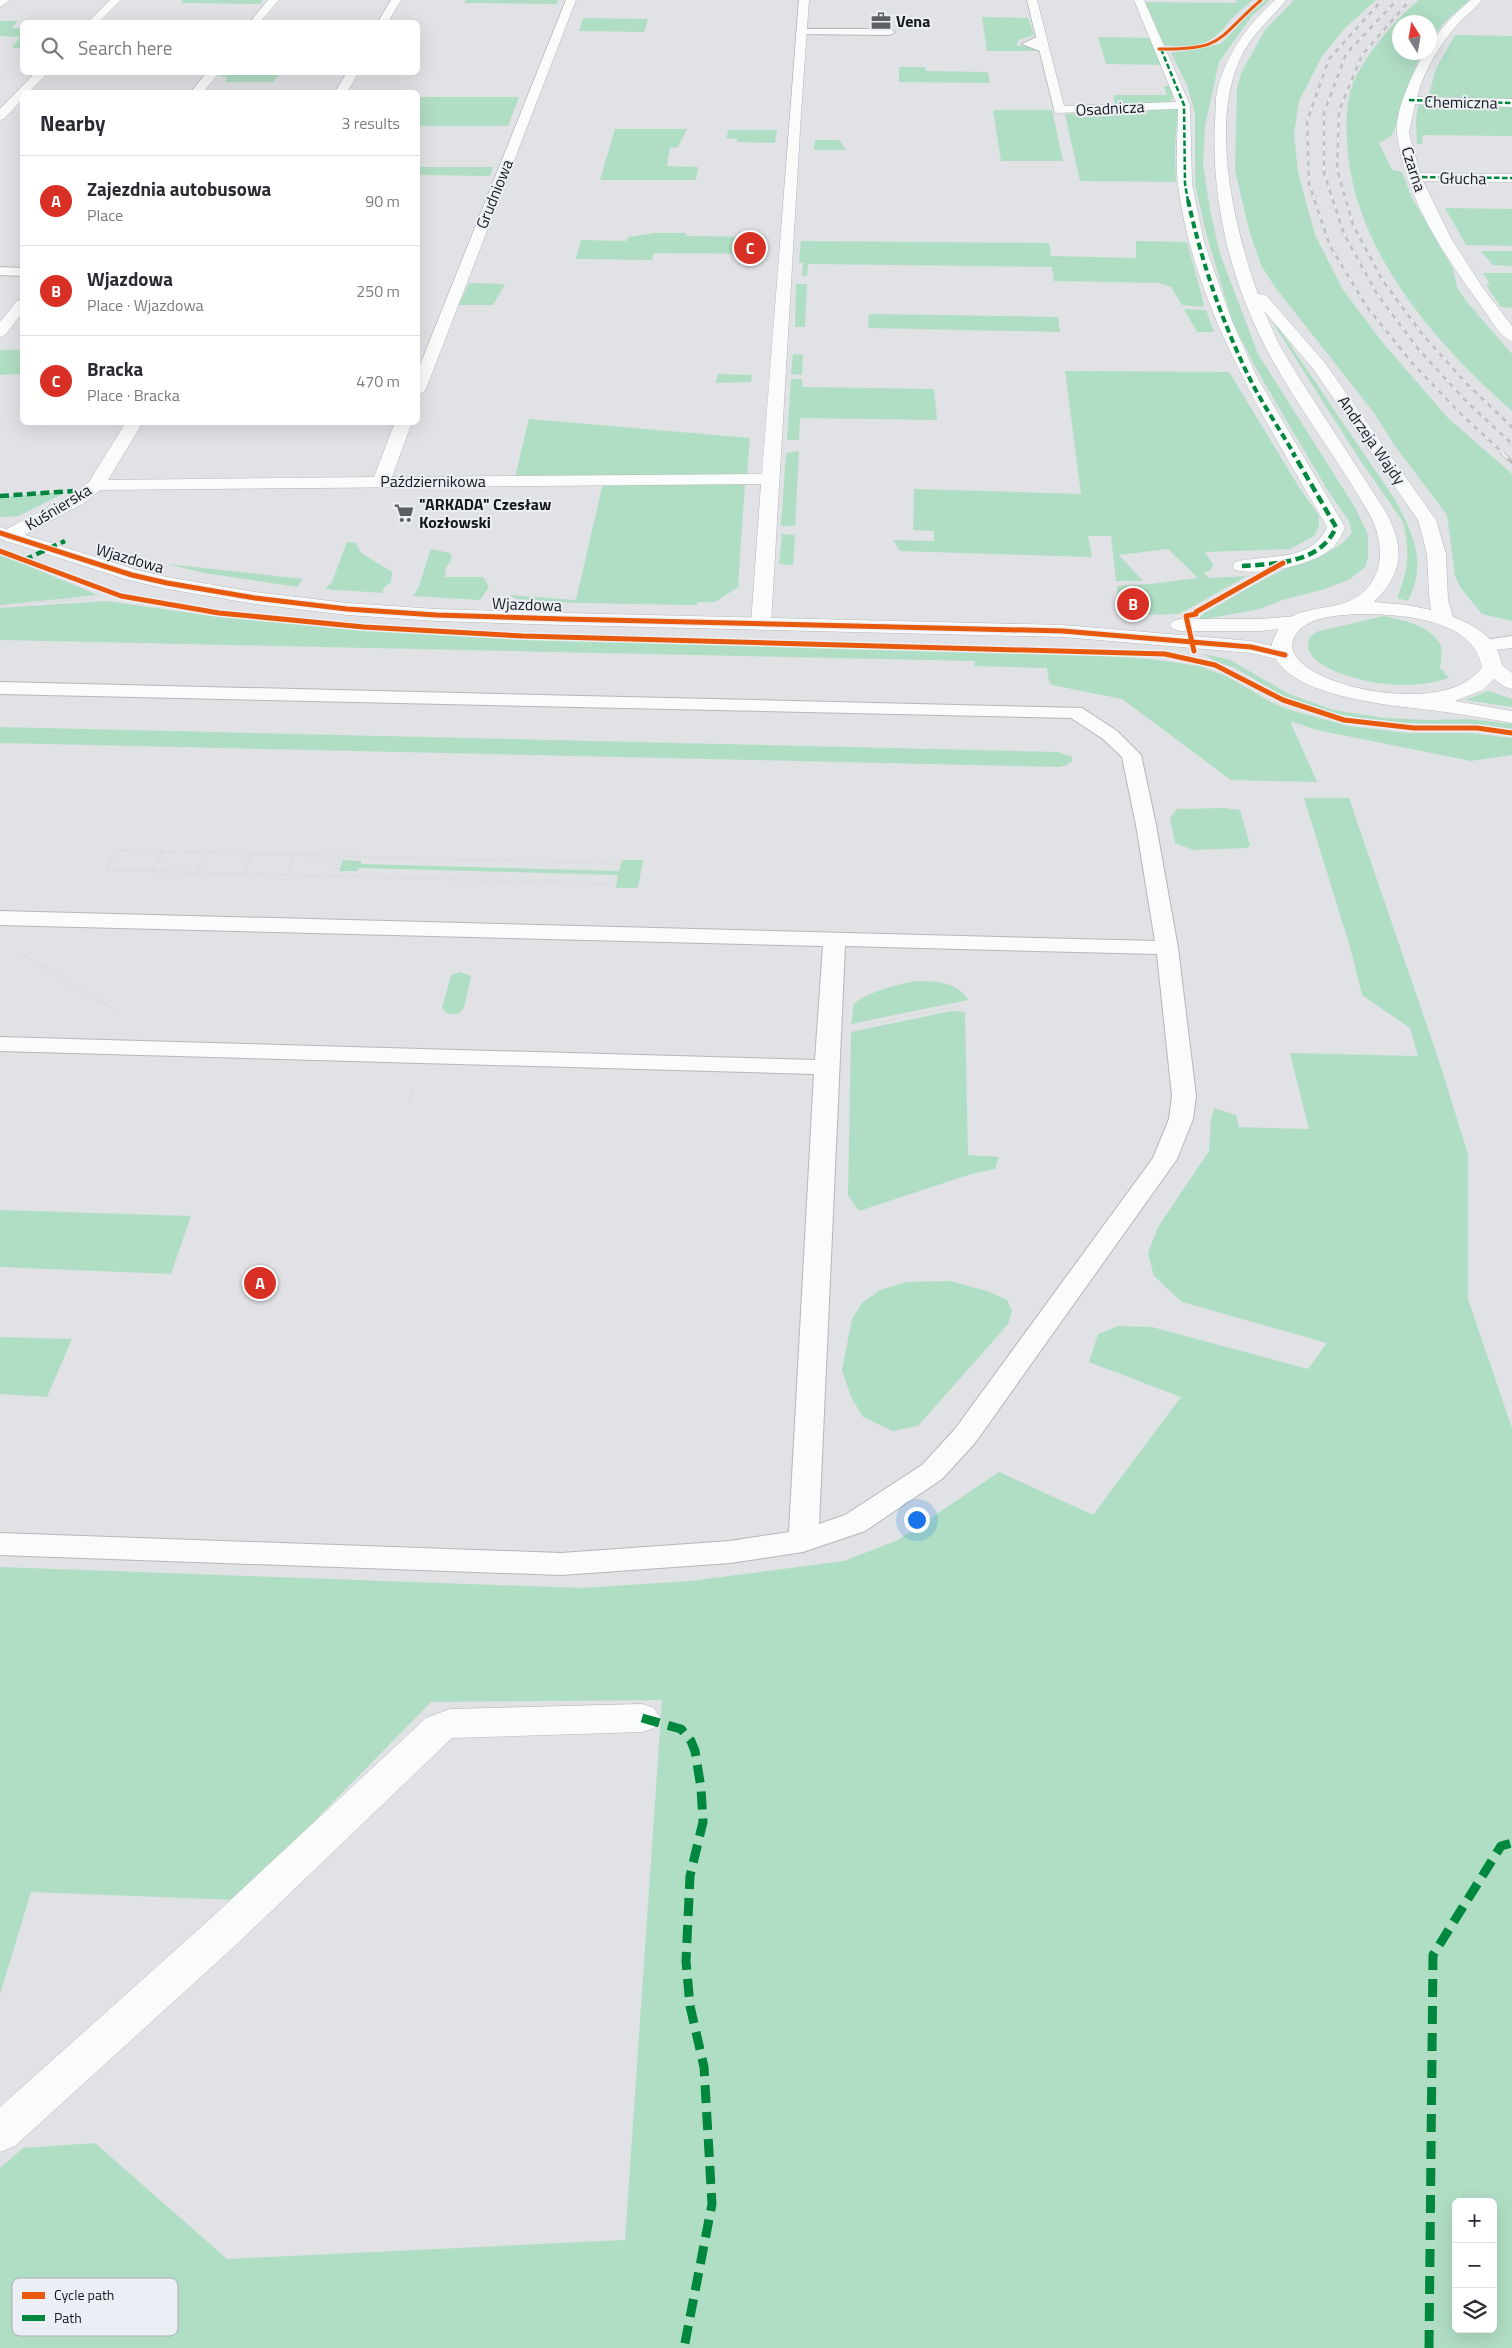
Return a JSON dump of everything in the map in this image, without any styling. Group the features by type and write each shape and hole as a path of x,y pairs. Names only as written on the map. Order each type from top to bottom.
{"street":[{"path":"0,4 4,0"},
{"path":"96,20 116,0"},
{"path":"257,20 274,0"},
{"path":"384,20 396,0"},
{"name":"Grudniowa","path":"420,384 571,0"},
{"path":"761,624 795,113 804,32 804,0"},
{"name":"Osadnicza","path":"1032,0 1059,110 1184,105"},
{"path":"1139,0 1184,105 1185,184 1197,242 1224,321 1249,377 1336,527 1334,536 1326,546 1309,555 1283,563 1242,566"},
{"name":"Andrzeja Wajdy","path":"1280,0 1255,25 1235,57 1222,92 1219,129 1223,184 1237,251 1261,323 1290,376 1373,506 1390,542 1391,555 1384,579 1355,606 1312,615 1298,622"},
{"name":"Czarna","path":"1477,0 1463,12 1442,36 1423,64 1409,100 1403,131 1414,177 1432,218 1475,288 1512,336"},
{"path":"26,90 40,75"},
{"path":"199,90 211,75"},
{"path":"342,90 351,75"},
{"path":"0,116 20,96"},
{"name":"Chemiczna","path":"1409,100 1512,103"},
{"name":"Głucha","path":"1414,177 1512,178"},
{"name":"Andrzeja Wajdy","path":"1247,283 1319,366 1427,520 1435,544 1438,566 1439,608 1445,620"},
{"path":"0,332 20,307"},
{"name":"Kuśnierska","path":"4,534 78,498 96,485 133,425"},
{"path":"381,482 403,425"},
{"name":"Październikowa","path":"96,485 770,479"},
{"name":"Wjazdowa","path":"4,534 132,575 167,583 305,604 436,615 1063,631 1251,647 1285,655"},
{"name":"Andrzeja Wajdy","path":"1348,608 1388,608 1445,620 1466,631 1485,645"},
{"path":"1298,622 1285,634 1282,648 1285,655 1293,666 1307,676 1326,685 1357,694 1512,717"},
{"name":"Wjazdowa","path":"1063,631 1160,624 1260,625 1298,622"},
{"path":"1512,642 1485,645 1490,653 1492,667 1512,683"},
{"path":"1399,700 1447,696 1466,690 1481,682 1492,667"},
{"path":"0,2133 223,1932 439,1728 450,1723 642,1718"}],"lane":[{"path":"804,32 890,32"},
{"path":"0,271 20,272"},
{"path":"0,688 1075,712 1110,735 1131,755 1146,825 1167,948 1184,1096 1181,1119 1165,1159 965,1436 932,1472 855,1523 803,1541 730,1552 561,1564 0,1544"},
{"path":"0,918 1167,948"},
{"path":"803,1541 834,940"},
{"path":"0,1044 826,1067"}],"path":[{"path":"0,606 102,598"},
{"path":"617,884 106,870 116,850 621,864"},
{"path":"153,871 163,851"},
{"path":"197,872 206,853"},
{"path":"243,874 252,854"},
{"path":"288,875 296,855"},
{"path":"333,876 340,857"},
{"path":"860,1026 958,1006"}],"green space":[{"path":"183,0 263,0 260,4 181,3"},
{"path":"466,0 558,0 557,4 464,3"},
{"path":"1236,0 1253,0 1216,36 1207,42 1182,47 1164,45 1155,29 1145,2 1237,3"},
{"path":"1266,0 1270,0 1252,16 1219,62 1205,126 1203,164 1210,210 1220,254 1258,354 1356,509 1368,535 1368,558 1365,567 1350,579 1325,589 1282,600 1260,609 1200,620 1203,614 1262,581 1337,547 1352,533 1349,521 1328,491 1258,372 1233,323 1206,233 1195,184 1195,113 1187,85 1171,53 1221,44 1247,16"},
{"path":"1294,0 1376,0 1346,27 1322,56 1299,101 1294,134 1298,172 1315,235 1343,290 1383,343 1448,418 1512,474 1512,621 1482,614 1460,587 1455,576 1447,515 1395,446 1374,413 1275,287 1261,265 1250,233 1235,171 1237,89 1241,73 1265,30"},
{"path":"1419,0 1469,0 1437,32 1437,15 1403,15"},
{"path":"982,17 1028,18 1034,35 1019,40 1016,45 1038,49 1039,51 987,51"},
{"path":"583,18 648,19 644,32 579,31"},
{"path":"0,21 18,21 12,28 20,28 20,37 0,36"},
{"path":"1392,26 1392,60 1419,60 1409,82 1398,122 1391,136 1379,143 1392,170 1402,172 1412,198 1453,269 1457,287 1466,301 1512,354 1512,411 1483,384 1428,325 1403,292 1382,257 1364,220 1353,182 1347,143 1347,109 1355,79 1370,54"},
{"path":"1455,35 1512,36 1512,99 1428,98 1436,69"},
{"path":"20,37 20,48 12,48"},
{"path":"1098,37 1152,38 1162,65 1106,64"},
{"path":"899,67 925,67 926,71 988,72 990,83 899,82"},
{"path":"278,75 273,82 225,82 227,77 221,76"},
{"path":"1164,86 1170,86 1173,98 1170,102 1124,106 1063,107 1115,106 1114,95 1167,95"},
{"path":"420,97 519,97 508,126 420,126"},
{"path":"1425,104 1512,104 1512,136 1423,135 1422,144 1417,144 1416,120 1418,106"},
{"path":"1178,107 1175,147 1176,182 1080,181 1065,114"},
{"path":"993,110 1052,110 1063,161 1001,161"},
{"path":"615,129 687,129 678,147 670,148 667,166 698,167 696,180 600,180"},
{"path":"729,130 777,130 775,143 737,142 738,139 726,138"},
{"path":"815,140 839,140 846,150 814,150"},
{"path":"420,167 493,167 490,176 420,175"},
{"path":"1445,208 1512,209 1512,246 1466,245"},
{"path":"655,233 685,233 687,236 766,237 764,246 742,245 741,252 764,254 654,253 652,260 576,259 581,240 626,241 628,237"},
{"path":"801,241 1049,243 1051,256 1136,258 1136,241 1187,242 1204,304 1203,307 1182,305 1171,287 1159,283 1054,281 1052,267 808,264 807,276 802,276 803,263 799,263"},
{"path":"1481,251 1512,251 1512,266 1493,265"},
{"path":"1483,273 1512,273 1512,308 1501,307 1486,285 1490,284"},
{"path":"469,283 505,284 493,305 459,305"},
{"path":"796,284 807,284 805,327 795,327"},
{"path":"1184,309 1206,310 1214,332 1197,332"},
{"path":"869,314 1058,317 1060,332 868,328"},
{"path":"1276,324 1396,501 1408,526 1416,550 1417,574 1408,601 1397,598 1404,578 1407,560 1407,543 1403,522 1360,460 1275,326"},
{"path":"0,350 20,350 20,374 0,375"},
{"path":"793,354 803,355 802,375 791,374"},
{"path":"1065,371 1229,372 1297,484 1319,516 1319,526 1314,536 1290,549 1205,552 1213,565 1210,571 1204,572 1208,578 1247,576 1179,614 1142,615 1142,611 1148,608 1146,600 1117,600 1117,586 1198,578 1168,549 1119,555 1143,581 1116,581 1111,536 1088,536 1092,557 900,551 893,540 934,541 934,531 913,530 914,489 1081,494"},
{"path":"718,374 752,375 751,382 716,383"},
{"path":"791,379 802,379 802,387 934,389 937,420 800,418 799,440 787,440"},
{"path":"529,419 750,438 747,474 515,477"},
{"path":"799,451 795,526 781,526 786,453"},
{"path":"603,483 745,483 738,587 715,602 698,602 697,605 575,603 516,599 509,595 576,600"},
{"path":"66,492 19,516 0,517 0,497"},
{"path":"782,534 795,535 793,565 779,564"},
{"path":"347,542 356,543 361,553 392,572 391,582 385,586 382,593 325,589 332,582"},
{"path":"431,549 450,553 452,558 446,568 445,577 483,577 489,587 480,600 413,596 418,589"},
{"path":"0,554 98,595 0,605"},
{"path":"134,556 167,564 303,579 297,587 204,573"},
{"path":"107,601 211,616 357,630 516,638 1073,654 1150,659 1199,666 1226,676 1287,709 1348,726 1408,733 1469,733 1512,738 1512,755 1471,761 1317,730 1290,721 1317,782 1231,780 1122,699 1052,685 1049,682 1047,668 974,666 975,661 0,640 0,608"},
{"path":"1384,616 1415,624 1430,632 1440,644 1442,656 1440,668 1449,678 1413,685 1376,683 1336,672 1325,667 1311,654 1308,646 1309,641 1317,632"},
{"path":"1204,654 1230,660 1289,694 1333,710 1385,718 1469,719 1512,724 1512,729 1475,724 1387,723 1337,714 1288,699 1235,668 1214,661"},
{"path":"1488,691 1512,699 1512,707 1465,700"},
{"path":"0,727 1058,752 1072,757 1072,761 1067,765 1059,767 0,743"},
{"path":"1304,798 1349,798 1438,1058 1468,1154 1468,1299 1512,1428 1512,2348 0,2348 0,2168 23,2148 95,2143 227,2259 625,2240 662,1700 431,1702 237,1900 31,1892 0,1994 0,1567 582,1588 690,1581 844,1561 898,1540 999,1472 1093,1515 1181,1397 1089,1362 1098,1334 1118,1326 1152,1327 1308,1369 1327,1343 1182,1302 1154,1276 1148,1253 1158,1227 1209,1151 1211,1119 1214,1108 1236,1115 1239,1127 1309,1129 1290,1053 1418,1056 1410,1028 1362,995 1350,947"},
{"path":"1225,808 1240,810 1250,845 1246,848 1193,850 1175,843 1170,818 1177,809"},
{"path":"343,860 361,861 361,864 619,871 622,860 643,860 638,888 616,888 618,875 359,868 357,871 339,871"},
{"path":"460,972 471,976 464,1008 458,1014 448,1014 442,1008 451,975"},
{"path":"917,981 939,982 952,986 964,994 968,1000 851,1024 854,1003 884,989"},
{"path":"951,1011 965,1012 968,1155 999,1157 995,1169 971,1174 859,1211 848,1195 851,1032"},
{"path":"0,1210 191,1216 171,1274 0,1267"},
{"path":"950,1281 987,1291 1007,1300 1012,1311 1008,1324 918,1426 893,1431 863,1417 851,1397 842,1370 852,1319 862,1303 880,1290 906,1282"},
{"path":"0,1337 72,1339 47,1397 0,1394"}],"railway":[{"path":"1382,0 1329,59 1307,121 1309,184 1330,246 1367,307 1413,364 1463,416 1504,454"},
{"path":"1397,0 1346,54 1324,113 1324,173 1344,234 1377,294 1419,350 1466,401 1512,444"},
{"path":"1410,0 1362,55 1339,111 1337,169 1353,225 1383,281 1422,334 1466,383 1512,427"},
{"path":"1502,453 1512,462"}],"marked path":[{"path":"1161,49 1184,105 1185,184 1197,242 1224,321 1249,377 1336,527 1331,539 1322,548 1311,554 1282,562 1242,566"},
{"path":"1409,100 1512,103"},
{"path":"1414,177 1512,178"},
{"path":"0,496 73,491"},
{"path":"24,560 65,541"},
{"path":"642,1718 681,1729 691,1741 695,1751 701,1788 703,1822 690,1876 686,1961 690,2006 704,2067 712,2204 684,2348"},
{"path":"1429,2348 1433,1955 1501,1846 1512,1843"}],"cycle path":[{"path":"1159,49 1190,49 1214,44 1231,31 1261,0"},
{"path":"0,533 132,575 167,583 255,598 347,609 436,615 563,619 1063,631 1251,647 1285,655"},
{"path":"0,551 121,596 219,613 364,627 523,636 1165,654 1195,659 1215,665 1283,700 1344,720 1414,728 1477,728 1512,733"},
{"path":"1194,651 1186,616 1196,614 1196,612 1283,563"}],"place":[{"name":"Vena","path":"881,21"},
{"name":"Bracka","path":"750,248"},
{"name":"\"ARKADA\" Czesław Kozłowski","path":"404,513"},
{"name":"Wjazdowa","path":"1133,604"},
{"name":"Zajezdnia autobusowa","path":"260,1283"}]}
